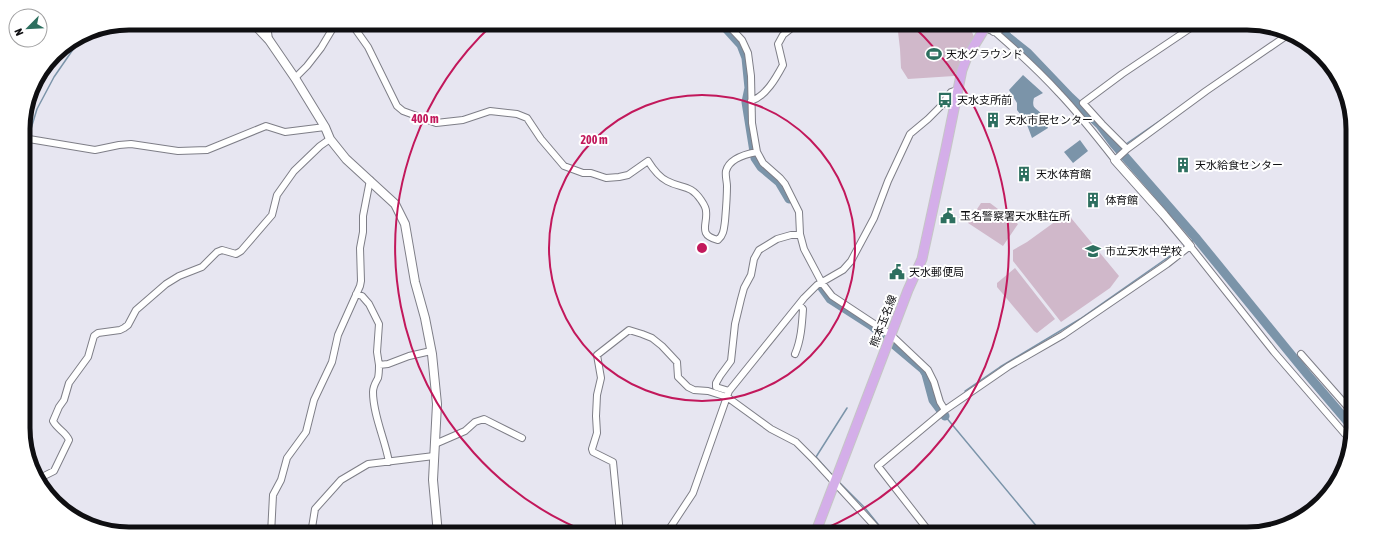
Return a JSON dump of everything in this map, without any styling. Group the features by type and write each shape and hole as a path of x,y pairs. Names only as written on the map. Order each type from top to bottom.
{"main road":[{"name":"熊本玉名線","path":"818,527 908,290 922,259 962,70 967,57 984,30"}],"street":[{"path":"260,30 269,40 294,78 325,127 330,139 346,158 395,204 405,224 415,282 432,351 437,404 433,480 437,527"},
{"path":"266,30 269,40"},
{"path":"294,78 307,66 332,30"},
{"path":"356,30 368,47 397,106 403,111 436,123 463,120 490,111 517,114 527,118 541,139 564,166 583,174 592,173 606,178 619,177 628,175 648,161 666,181 687,187 695,192 706,210 704,225 706,233 710,238 718,240 722,237 724,231 726,171 737,158 756,152"},
{"path":"733,30 742,40 748,53 751,76 752,123 756,152 762,162 785,184 800,212 799,234 820,284 832,296 928,370 934,382 942,412"},
{"path":"751,101 756,99 777,78 783,65 778,44 783,35 790,30"},
{"path":"1004,30 1029,62 1060,94 1116,158 1190,246 1286,367 1345,435"},
{"path":"1126,149 1083,103 1122,74 1187,30"},
{"path":"1116,158 1126,149 1206,91 1284,37"},
{"path":"671,527 693,493 728,394 799,304 820,284 843,270 851,261 874,218 888,181 910,134 941,106 952,92 957,90"},
{"path":"30,139 95,150 131,144 178,151 207,150 266,126 285,132 325,127"},
{"path":"43,477 54,471 69,440 68,436 55,426 53,421 58,407 64,400 69,382 88,356 94,336 124,328 128,325 136,310 166,284 179,276 202,267 217,252 222,250 236,254 241,251 272,215 277,195 294,171 320,146 330,139"},
{"path":"271,527 273,495 281,480 288,458 306,432 314,400 332,362 338,335 361,281 360,248 363,232 363,216 370,180"},
{"path":"799,234 777,239 759,250 754,259 751,275 744,288 735,324 731,361 720,376 716,383 716,387 728,394 771,429 796,442 814,460 836,476 876,527"},
{"path":"925,527 878,466 942,412 1009,366 1063,335 1167,264 1190,246"},
{"path":"356,294 362,296 370,304 379,324 377,352 379,377 375,382 373,391 376,416 382,433 388,462"},
{"path":"795,354 802,328 802,309 799,304"},
{"path":"619,527 613,462 612,460 596,454 592,449 597,433 597,395 601,378 597,355 628,330 642,334 652,338 674,357 677,362 678,377 688,387 694,390 728,394"},
{"path":"379,365 388,364 409,356 432,351"},
{"path":"1301,354 1346,405"},
{"path":"435,444 465,431 475,422 484,419 522,438"},
{"path":"312,527 315,509 341,480 364,466 434,456"}],"shaded area":[{"name":"天水グラウンド","path":"898,30 971,30 975,39 954,76 908,79 901,68"},
{"path":"981,203 990,203 1018,224 1003,246 968,223"},
{"path":"1067,213 1119,276 1110,288 1061,322 1013,261 1013,250 1027,242"},
{"path":"1015,268 1055,319 1037,333 997,287 997,283"}],"water":[{"path":"1023,75 1043,93 1034,98 1033,105 1042,115 1048,128 1032,138 1026,122 1017,110 1017,103 1009,90"},
{"path":"1080,140 1088,151 1073,163 1064,152"}],"waterway":[{"path":"727,30 741,45 746,58 749,88 746,102 755,158 761,167 779,182 789,199"},
{"path":"1001,30 1028,53 1070,97 1100,125 1114,144 1197,239 1346,420"},
{"path":"30,132 37,109 54,77 75,46"},
{"path":"1126,144 1174,111"},
{"path":"1192,241 1197,239"},
{"path":"965,391 1000,367 1080,319 1183,247"},
{"path":"820,285 830,299 872,326 923,369 926,374 933,400 945,416"},
{"path":"833,476 816,457 847,408"},
{"path":"945,416 1037,527"},
{"path":"839,482 865,508 880,527"}],"place":[{"name":"天水グラウンド","path":"934,54"},
{"name":"天水支所前","path":"945,100"},
{"name":"天水市民センター","path":"993,120"},
{"name":"天水給食センター","path":"1183,165"},
{"name":"天水体育館","path":"1024,174"},
{"name":"体育館","path":"1093,200"},
{"name":"玉名警察署天水駐在所","path":"948,216"},
{"name":"市立天水中学校","path":"1093,251"},
{"name":"天水郵便局","path":"897,272"}]}
